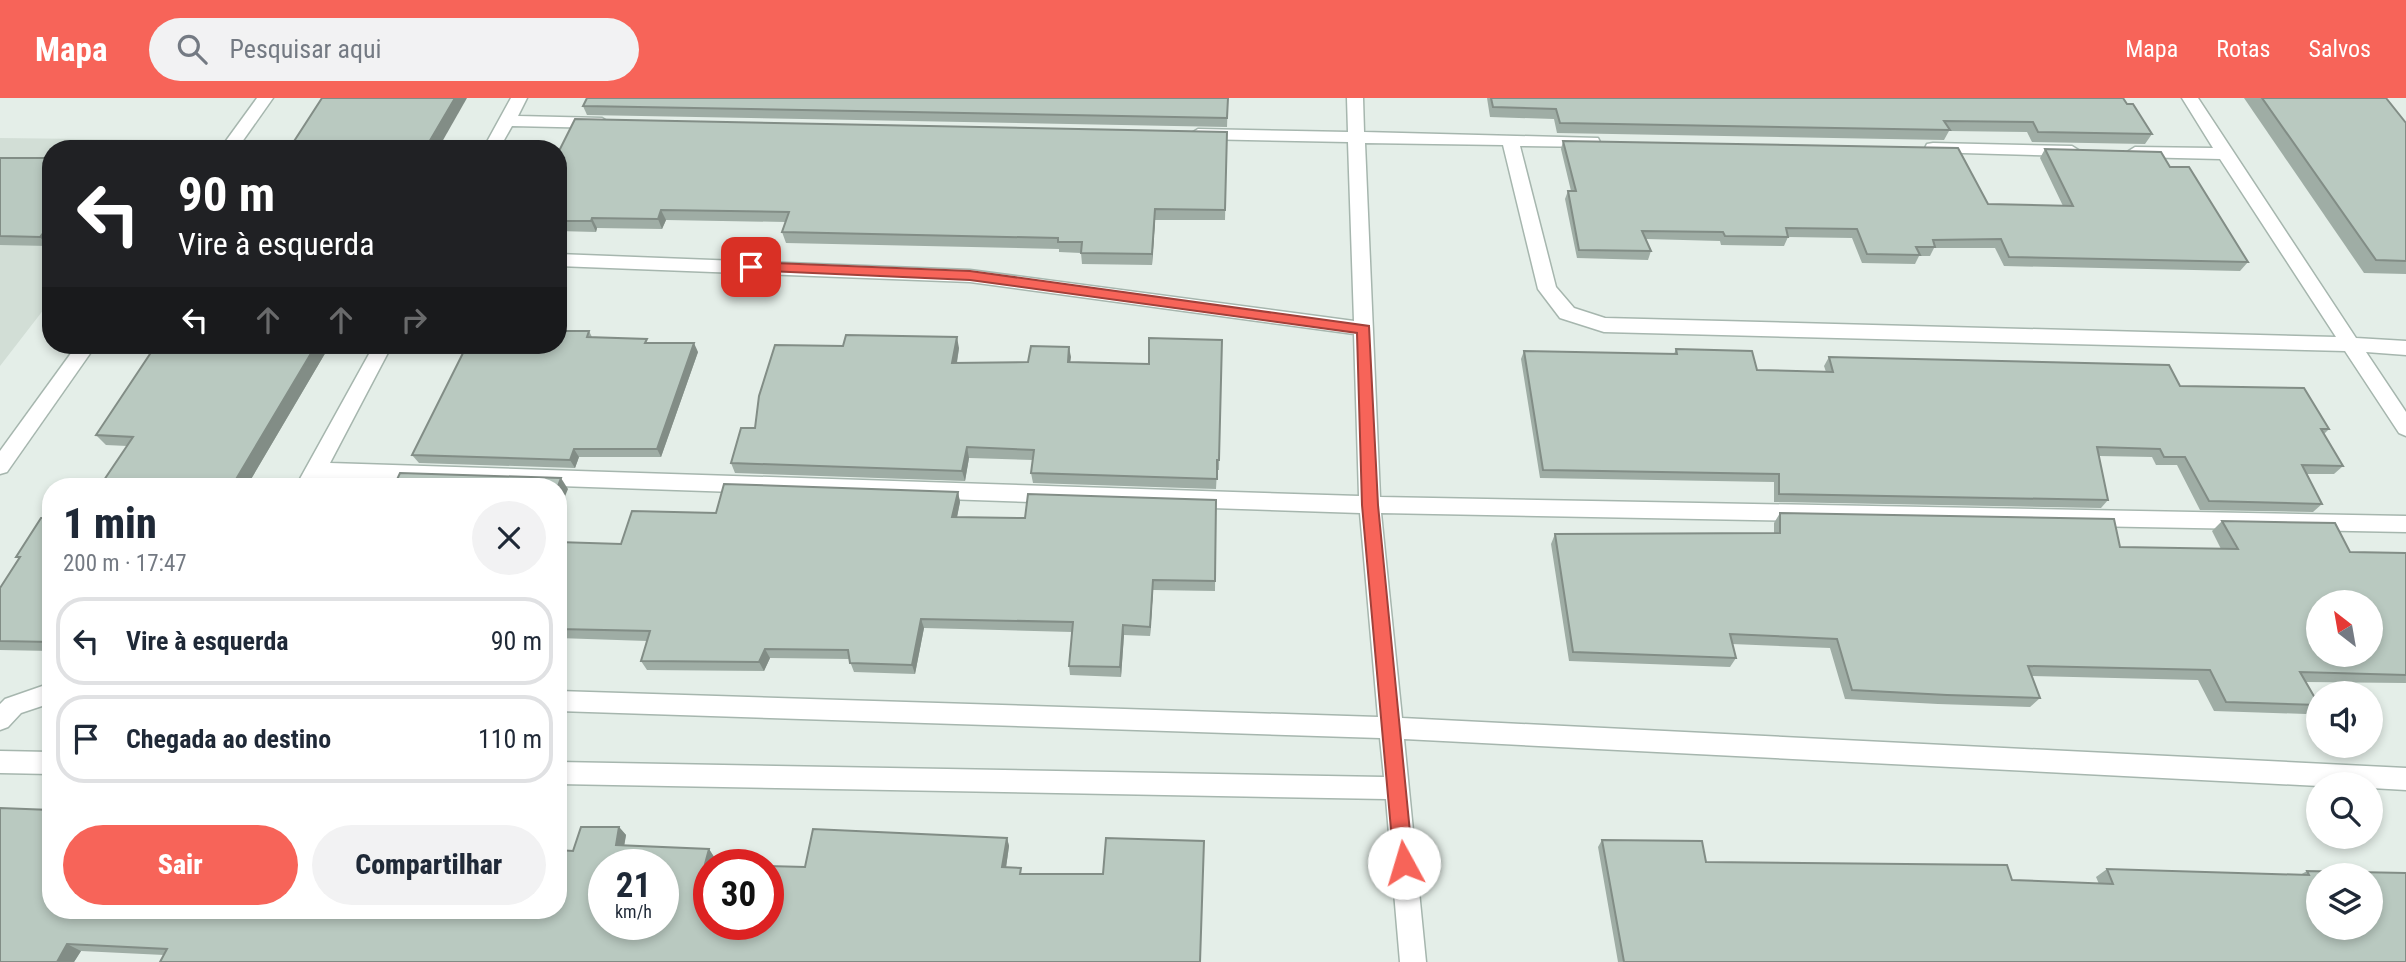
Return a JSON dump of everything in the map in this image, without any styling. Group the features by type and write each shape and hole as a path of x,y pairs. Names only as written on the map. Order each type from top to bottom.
{"street":[{"path":"235,140 265,98"},
{"path":"496,140 519,98"},
{"path":"1355,98 1370,505 1413,962"},
{"path":"2190,98 2406,428"},
{"path":"507,121 619,123"},
{"path":"1176,134 1606,142"},
{"path":"1510,140 1547,289 1567,313 1604,325 2350,344 2406,348"},
{"path":"1923,148 2088,152"},
{"path":"2115,152 2225,154"},
{"path":"567,260 970,275 1364,329"},
{"path":"0,466 81,354"},
{"path":"311,478 378,354"},
{"path":"567,485 1370,505 2406,524"},
{"path":"0,720 13,706 42,696"},
{"path":"567,701 1390,728 2406,779"},
{"path":"0,762 42,763"},
{"path":"567,773 1396,788"}],"shaded area":[{"path":"0,138 173,140 42,140 42,312 0,366"}],"building":[{"path":"322,98 455,98 430,140 295,140"},
{"path":"587,98 1228,98 1227,118 583,106"},
{"path":"1491,98 2123,98 2127,104 2133,104 2152,134 2038,132 2033,122 1944,121 1950,130 1560,123 1556,109 1493,107"},
{"path":"2262,98 2386,98 2406,123 2406,261 2376,260"},
{"path":"575,119 1227,132 1225,210 1155,209 1152,254 1081,253 1082,242 1058,242 1058,238 782,232 789,212 661,210 658,219 592,218 591,221 567,221 567,140 564,140"},
{"path":"1563,141 1958,148 1988,204 2073,206 2045,149 2161,152 2170,167 2189,167 2248,262 2009,257 2001,239 1933,240 1935,247 1916,247 1920,255 1867,254 1857,229 1786,228 1788,237 1725,236 1723,232 1642,231 1651,251 1579,250 1568,191 1576,191"},
{"path":"0,158 42,158 42,234 40,237 0,236"},
{"path":"567,331 589,331 587,337 647,339 645,343 694,343 657,449 574,449 570,460 412,455 462,354 567,354"},
{"path":"846,335 957,337 952,363 1028,362 1031,346 1069,347 1068,362 1149,364 1149,338 1222,340 1217,479 1031,473 1034,450 967,447 962,471 731,463 741,428 755,428 759,396 775,345 843,346"},
{"path":"1676,349 1752,351 1757,370 1833,372 1829,357 2169,365 2180,386 2304,388 2329,429 2321,429 2343,466 2302,465 2322,504 2209,501 2185,457 2164,457 2160,449 2097,447 2108,500 1779,494 1779,474 1543,470 1524,351 1677,354"},
{"path":"150,354 311,354 237,478 105,478 133,437 96,435"},
{"path":"400,473 561,478 398,478"},
{"path":"724,484 958,492 952,517 1025,518 1028,494 1216,500 1215,581 1153,580 1150,627 1123,625 1120,667 1069,666 1073,622 921,619 912,665 850,663 848,650 765,649 759,662 641,661 650,631 567,629 567,542 621,544 632,511 716,513"},
{"path":"1780,513 2114,519 2120,547 2238,549 2222,521 2335,523 2350,552 2406,553 2406,675 2300,672 2306,682 2306,705 2226,702 2210,670 2028,666 2040,698 1852,690 1837,639 1730,634 1736,658 1573,652 1555,534 1780,533"},
{"path":"42,518 42,642 0,641 0,588 20,557 16,557"},
{"path":"0,808 42,810 42,919 567,919 567,851 573,851 581,827 619,827 616,845 709,849 693,849 693,940 784,940 784,866 805,867 813,829 1007,838 1002,867 1021,868 1020,874 1103,874 1106,838 1204,841 1200,962 160,962 167,949 67,944 57,962 0,962"},
{"path":"1602,840 1702,841 1706,862 2007,865 2012,880 2113,884 2107,869 2306,875 2306,940 2383,940 2383,873 2406,873 2406,962 1624,962"}],"route":[{"path":"751,267 970,275 1364,329 1370,505 1404,863"}]}
